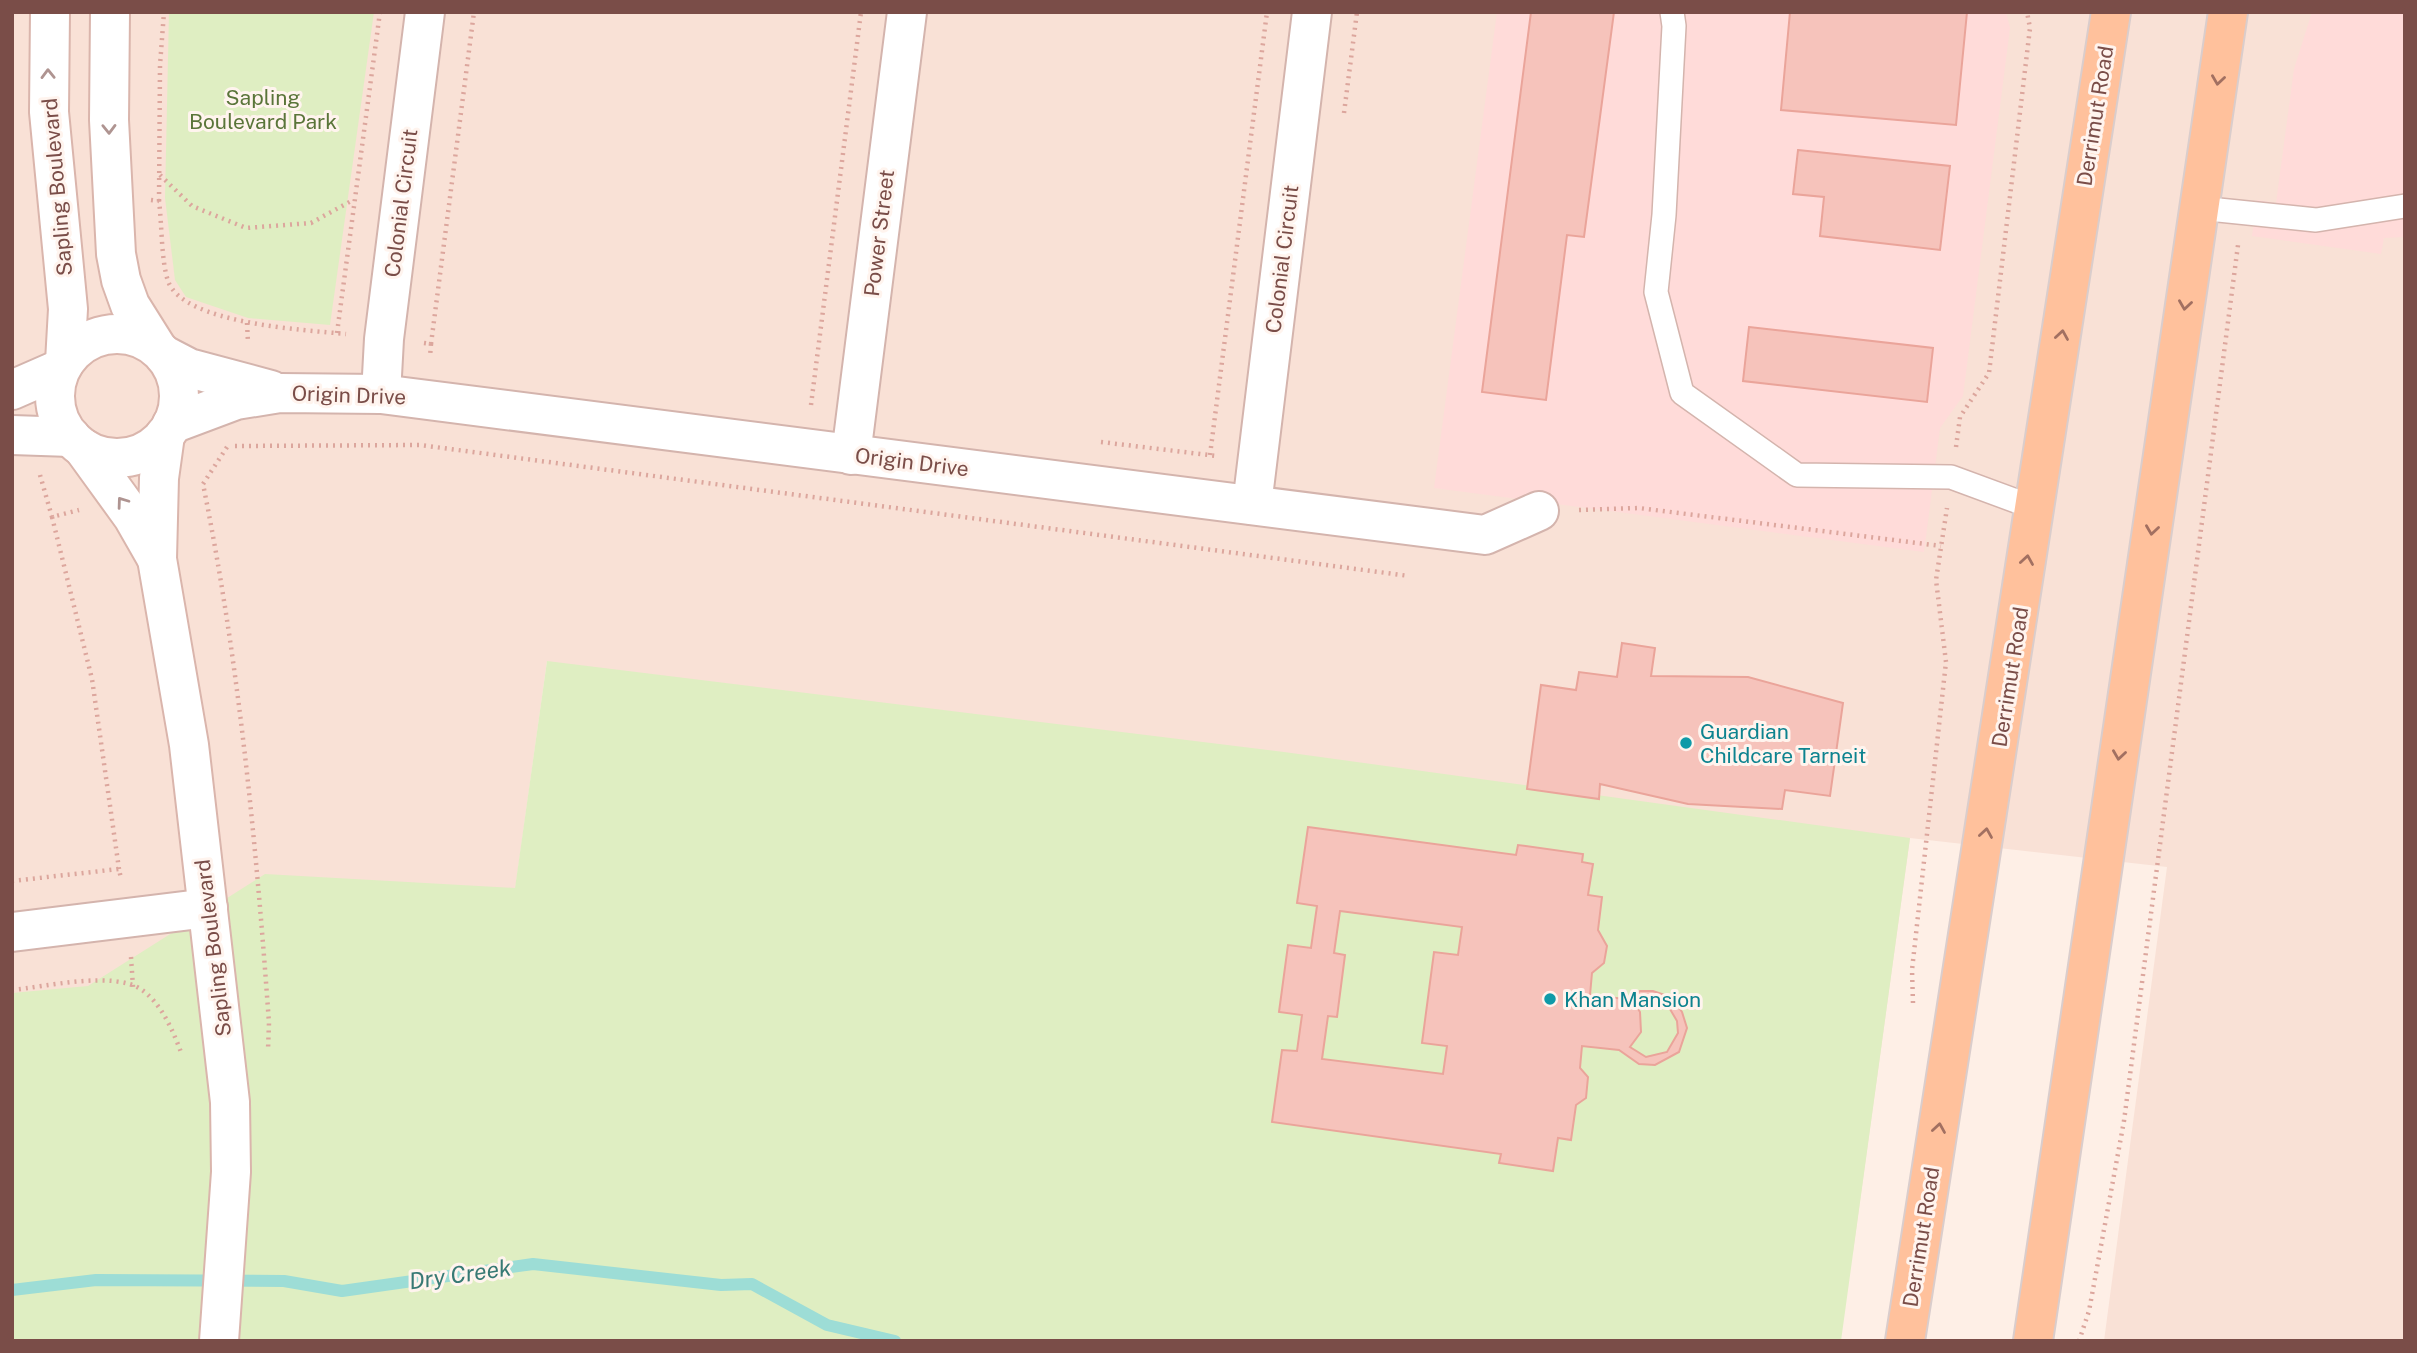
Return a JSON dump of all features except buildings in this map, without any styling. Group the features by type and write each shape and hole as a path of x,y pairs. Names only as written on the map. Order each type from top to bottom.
{"main road":[{"name":"Derrimut Road","path":"1905,1341 2111,12"},
{"path":"2033,1341 2228,12"}],"street":[{"name":"Sapling Boulevard","path":"50,12 49,112 68,309 63,365"},
{"path":"63,365 55,383 57,412 77,442 97,455 127,457 154,445 169,430 177,411 177,381 130,305 121,280 111,196 110,12"},
{"name":"Colonial Circuit","path":"381,394 384,339 425,12"},
{"name":"Power Street","path":"851,455 907,12"},
{"name":"Colonial Circuit","path":"1252,505 1312,12"},
{"path":"12,390 63,365 91,339 108,334 125,334 160,351"},
{"name":"Origin Drive","path":"160,351 189,368 280,393"},
{"name":"Origin Drive","path":"169,430 236,400 280,393 381,394 1485,534 1539,511"},
{"name":"Sapling Boulevard","path":"169,430 159,478 157,559 189,745 230,1102 231,1172 219,1341"},
{"path":"12,435 77,442"},
{"name":"Sapling Boulevard","path":"77,442 132,517 157,559"},
{"path":"12,932 208,908"}],"lane":[{"path":"1672,12 1674,26 1664,215 1656,292 1682,393 1797,475 1951,477 2035,508"},
{"path":"2199,208 2242,215 2316,220 2405,206"}],"path":[{"path":"157,14 164,14 160,65 159,201 168,281 181,301 247,323 337,333 380,12"},
{"path":"431,344 474,12"},
{"path":"811,405 861,12"},
{"path":"1210,455 1267,12"},
{"path":"1913,1007 1912,970 1946,662 1936,580 1960,417 1989,373 2029,41 2027,12"},
{"path":"160,175 192,206 246,228 311,223 354,200"},
{"path":"111,196 159,201"},
{"path":"2079,1341 2089,1311 2124,1121 2242,215"},
{"path":"267,1059 269,1023 254,816 222,578 203,484 229,446 420,445 1409,576"},
{"path":"1539,511 1639,508 1941,546"},
{"path":"52,517 92,679 119,869"},
{"path":"12,990 106,979 142,990 171,1027 183,1059"}],"shaded area":[{"path":"12,12 2405,12 2405,1341 2104,1341 2167,867 1910,838 1853,1252 547,661 452,1341 12,1341"},
{"path":"1497,12 2006,12 2010,28 1963,396 1940,428 1924,552 1434,488"},
{"path":"2312,12 2405,12 2405,237 2384,238 2381,254 2252,236 2257,200 2276,203 2294,69"}],"green space":[{"name":"Sapling Boulevard Park","path":"169,12 374,12 330,325 248,318 186,297 175,280 165,198"},
{"path":"547,661 1284,752 1910,838 1841,1341 12,1341 12,993 88,986 265,874 515,888"}],"waterway":[{"name":"Dry Creek","path":"12,1290 96,1280 284,1281 342,1291 533,1264 721,1285 752,1284 827,1325 895,1341"}],"place":[{"name":"Guardian Childcare Tarneit","path":"1686,743"},
{"name":"Khan Mansion","path":"1550,999"}]}
